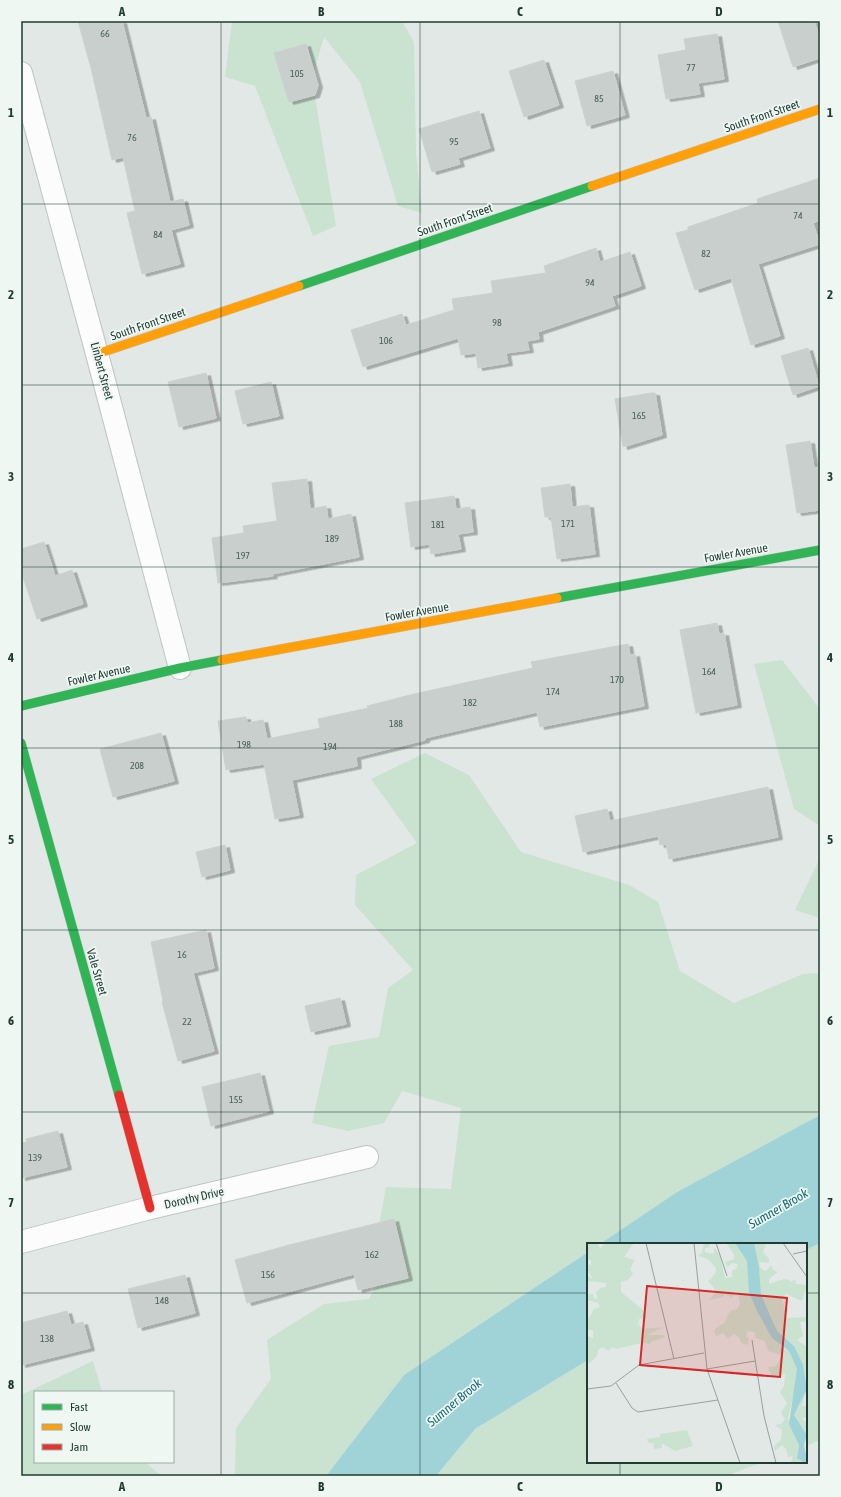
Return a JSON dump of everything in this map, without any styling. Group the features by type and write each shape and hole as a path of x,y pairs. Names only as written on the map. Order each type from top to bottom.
{"street":[{"name":"Linbert Street","path":"21,74 98,354 180,668"},
{"name":"South Front Street","path":"98,354 820,109"},
{"name":"Fowler Avenue","path":"21,706 180,668 820,550"},
{"name":"Vale Street","path":"21,743 150,1208"},
{"name":"Dorothy Drive","path":"21,1242 150,1208 368,1157"}],"green space":[{"path":"232,21 402,21 414,42 416,153 422,213 398,206 360,82 324,37 312,78 336,226 313,236 255,86 225,77"},
{"path":"782,660 820,709 820,826 794,809 754,664"},
{"path":"425,753 469,775 521,852 629,885 658,902 680,971 734,1003 803,974 820,973 820,1115 677,1192 601,1243 587,1243 587,1253 404,1375 326,1476 235,1476 236,1428 271,1379 267,1340 324,1304 369,1299 391,1256 378,1231 386,1187 451,1189 461,1108 402,1091 384,1123 348,1131 312,1123 329,1046 379,1037 388,988 413,970 355,905 356,875 417,843 371,779"},
{"path":"820,858 820,918 795,910"},
{"path":"820,1243 820,1440 807,1446 807,1250"},
{"path":"93,1361 102,1391 34,1391 34,1463 146,1463 164,1476 21,1476 21,1395"},
{"path":"587,1361 587,1463 760,1463 726,1476 436,1476 475,1429"}],"water":[{"name":"Sumner Brook","path":"820,1115 820,1243 807,1250 807,1243 601,1243 677,1192"},
{"name":"Sumner Brook","path":"587,1253 587,1361 475,1429 436,1476 326,1476 404,1375"}],"building":[{"path":"78,21 122,21 146,118 151,117 170,202 183,199 189,225 171,230 180,264 142,274 127,213 135,211 123,157 112,160 91,68"},
{"path":"778,21 814,21 820,38 820,58 793,67"},
{"path":"717,34 724,79 698,83 700,94 666,99 658,55 686,50 684,39"},
{"path":"306,44 318,85 315,95 289,102 274,53"},
{"path":"544,60 559,105 524,117 509,71"},
{"path":"613,71 625,115 587,126 575,81"},
{"path":"479,111 490,148 458,158 460,164 432,172 419,129"},
{"path":"820,178 820,220 813,223 820,244 758,264 780,336 751,345 731,278 695,290 676,233 688,230 688,227 758,203 757,199"},
{"path":"596,248 600,262 630,252 641,286 612,296 615,306 538,332 539,339 527,341 529,350 506,353 508,363 478,368 476,353 461,355 458,338 363,367 351,330 402,314 406,325 454,310 452,299 493,293 491,281 546,273 544,266"},
{"path":"808,348 819,386 793,395 781,356"},
{"path":"206,373 216,418 179,427 168,382"},
{"path":"271,382 279,416 243,424 235,391"},
{"path":"655,393 662,435 623,447 615,399"},
{"path":"810,441 814,468 820,467 820,510 797,513 786,445"},
{"path":"307,479 310,509 326,506 328,519 351,514 359,557 272,574 273,576 218,583 212,538 244,533 243,526 277,521 272,483"},
{"path":"570,484 572,507 589,505 595,554 557,559 551,517 545,517 541,488"},
{"path":"454,496 456,509 470,507 473,532 458,534 461,549 431,554 429,544 411,547 405,503"},
{"path":"44,542 55,576 72,570 83,604 37,619 21,571 21,549"},
{"path":"717,623 719,634 724,633 737,705 696,713 680,630"},
{"path":"628,644 630,655 635,654 644,706 540,727 537,712 425,738 425,740 356,757 357,766 292,780 299,815 275,819 264,764 226,770 218,721 246,717 247,723 263,720 267,739 320,728 318,719 368,708 367,706 414,694 533,668 531,662"},
{"path":"161,733 174,781 113,797 100,749"},
{"path":"768,787 778,837 669,859 666,844 660,845 658,836 583,852 575,816 607,809 610,821"},
{"path":"225,845 230,870 202,877 196,852"},
{"path":"206,930 214,968 193,973 214,1051 178,1061 162,1002 151,942"},
{"path":"340,998 346,1024 311,1032 305,1006"},
{"path":"260,1073 269,1111 211,1126 202,1087"},
{"path":"58,1131 67,1167 21,1178 21,1143 27,1142 26,1139"},
{"path":"394,1219 408,1278 358,1290 354,1274 247,1303 235,1260"},
{"path":"185,1275 195,1313 138,1328 128,1289"},
{"path":"67,1311 71,1325 83,1322 90,1348 21,1365 21,1323"}],"traffic: fast":[{"path":"299,286 592,186"},
{"path":"557,598 820,550"},
{"path":"21,706 180,668 222,660"},
{"path":"21,743 119,1095"}],"traffic: slow":[{"path":"592,186 820,109"},
{"path":"97,354 299,286"},
{"path":"222,660 557,598"}],"traffic: jam":[{"path":"119,1095 150,1208"}]}
